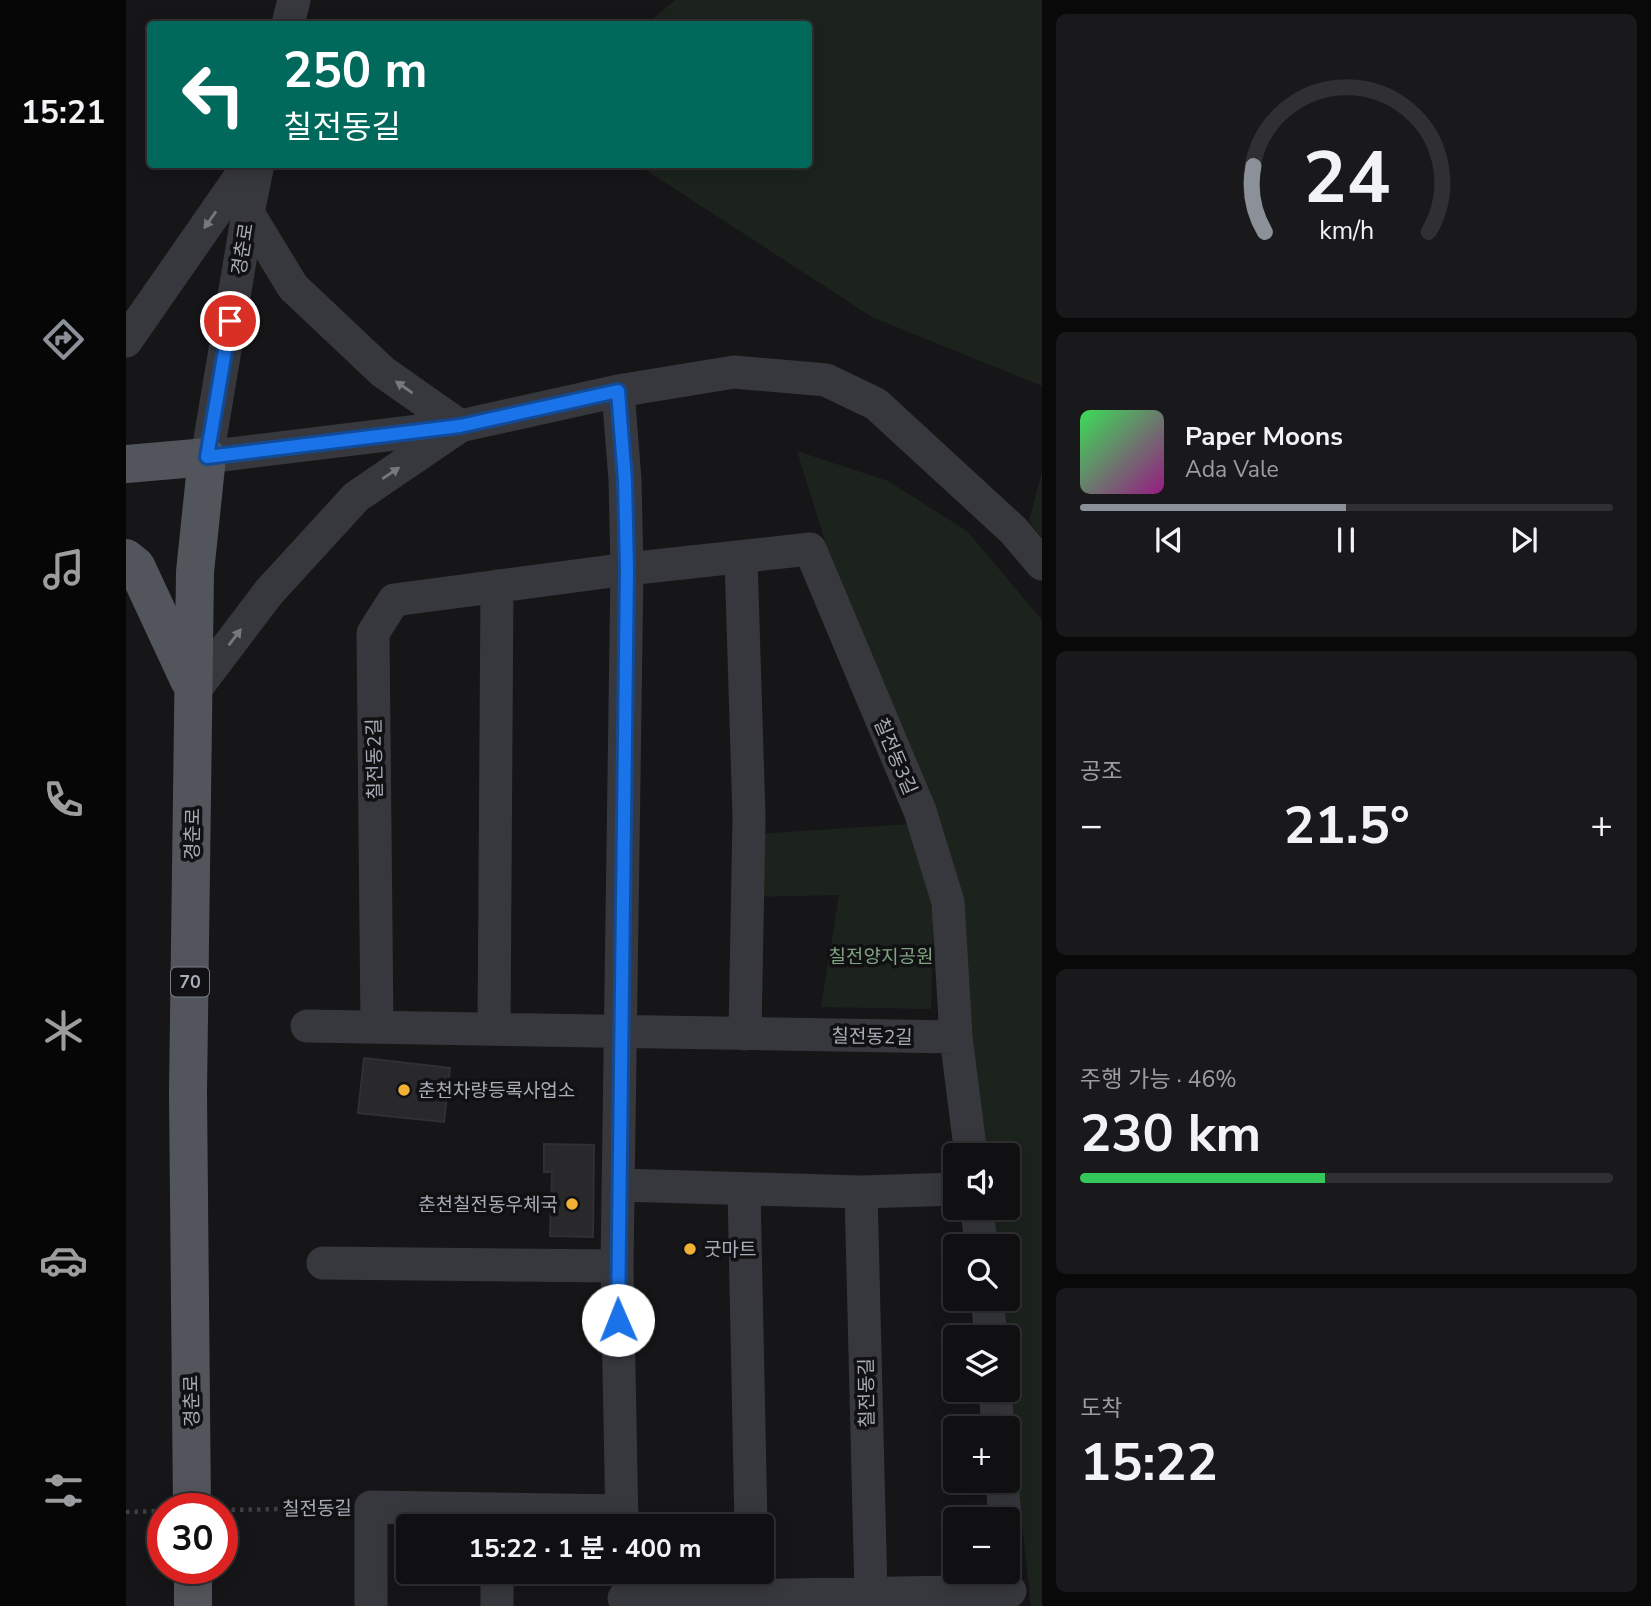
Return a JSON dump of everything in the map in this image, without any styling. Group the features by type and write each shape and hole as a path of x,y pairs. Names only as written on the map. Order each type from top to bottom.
{"main road":[{"path":"126,464 207,457"},
{"name":"경춘로","path":"192,1493 188,1093 195,572 207,457"},
{"path":"126,558 136,566 194,691"},
{"path":"193,1584 193,1606"}],"street":[{"path":"289,21 294,0"},
{"path":"126,341 246,168"},
{"name":"경춘로","path":"207,457 257,168"},
{"path":"248,213 293,287 383,372 460,426"},
{"path":"207,457 460,426 618,391 734,372 826,380 876,404 1013,530 1042,564"},
{"name":"칠전동길","path":"618,391 625,480 627,569 617,1266 622,1514"},
{"path":"194,691 269,592 356,497 460,426"},
{"name":"칠전동3길","path":"627,569 810,549 919,811 948,902 956,1037 969,1143"},
{"path":"741,558 749,817 745,1034"},
{"name":"칠전동2길","path":"377,1027 373,633 394,600 627,569"},
{"path":"494,1029 497,586"},
{"name":"칠전동2길","path":"307,1026 956,1037"},
{"path":"620,1185 861,1192 943,1189"},
{"path":"744,1189 751,1514"},
{"name":"칠전동길","path":"861,1192 871,1594"},
{"path":"323,1263 617,1266"},
{"path":"371,1507 372,1606"},
{"name":"칠전동길","path":"371,1507 458,1514"},
{"path":"497,1584 497,1606"},
{"path":"624,1592 738,1584"},
{"path":"763,1584 871,1594 1009,1587"}],"path":[{"name":"칠전동길","path":"238,1510 371,1507"},
{"path":"126,1512 147,1511"}],"green space":[{"path":"675,0 1042,0 1042,386 872,317 643,168 812,168 812,21 650,21"},
{"path":"797,451 888,481 967,531 1042,620 1042,1606 1031,1606 1018,1493 1020,1416 1010,1416 1008,1402 1020,1402 1020,1325 1000,1325 998,1311 1020,1311 1020,1234 991,1234 989,1220 1020,1220 1020,1143 982,1143 958,898 829,554"},
{"path":"1042,472 1042,538 1029,521"},
{"name":"칠전양지공원","path":"912,824 934,881 931,1009 821,1007 839,895 756,897 755,834"}],"building":[{"name":"춘천차량등록사업소","path":"364,1058 450,1068 444,1122 358,1113"},
{"name":"춘천칠전동우체국","path":"544,1144 594,1145 593,1237 550,1236 552,1172 544,1172"}],"place":[{"name":"춘천차량등록사업소","path":"404,1090"},
{"name":"춘천칠전동우체국","path":"572,1204"},
{"name":"굿마트","path":"690,1249"}],"route":[{"path":"230,321 207,457 460,426 618,391 625,480 627,569 618,1320"}]}
